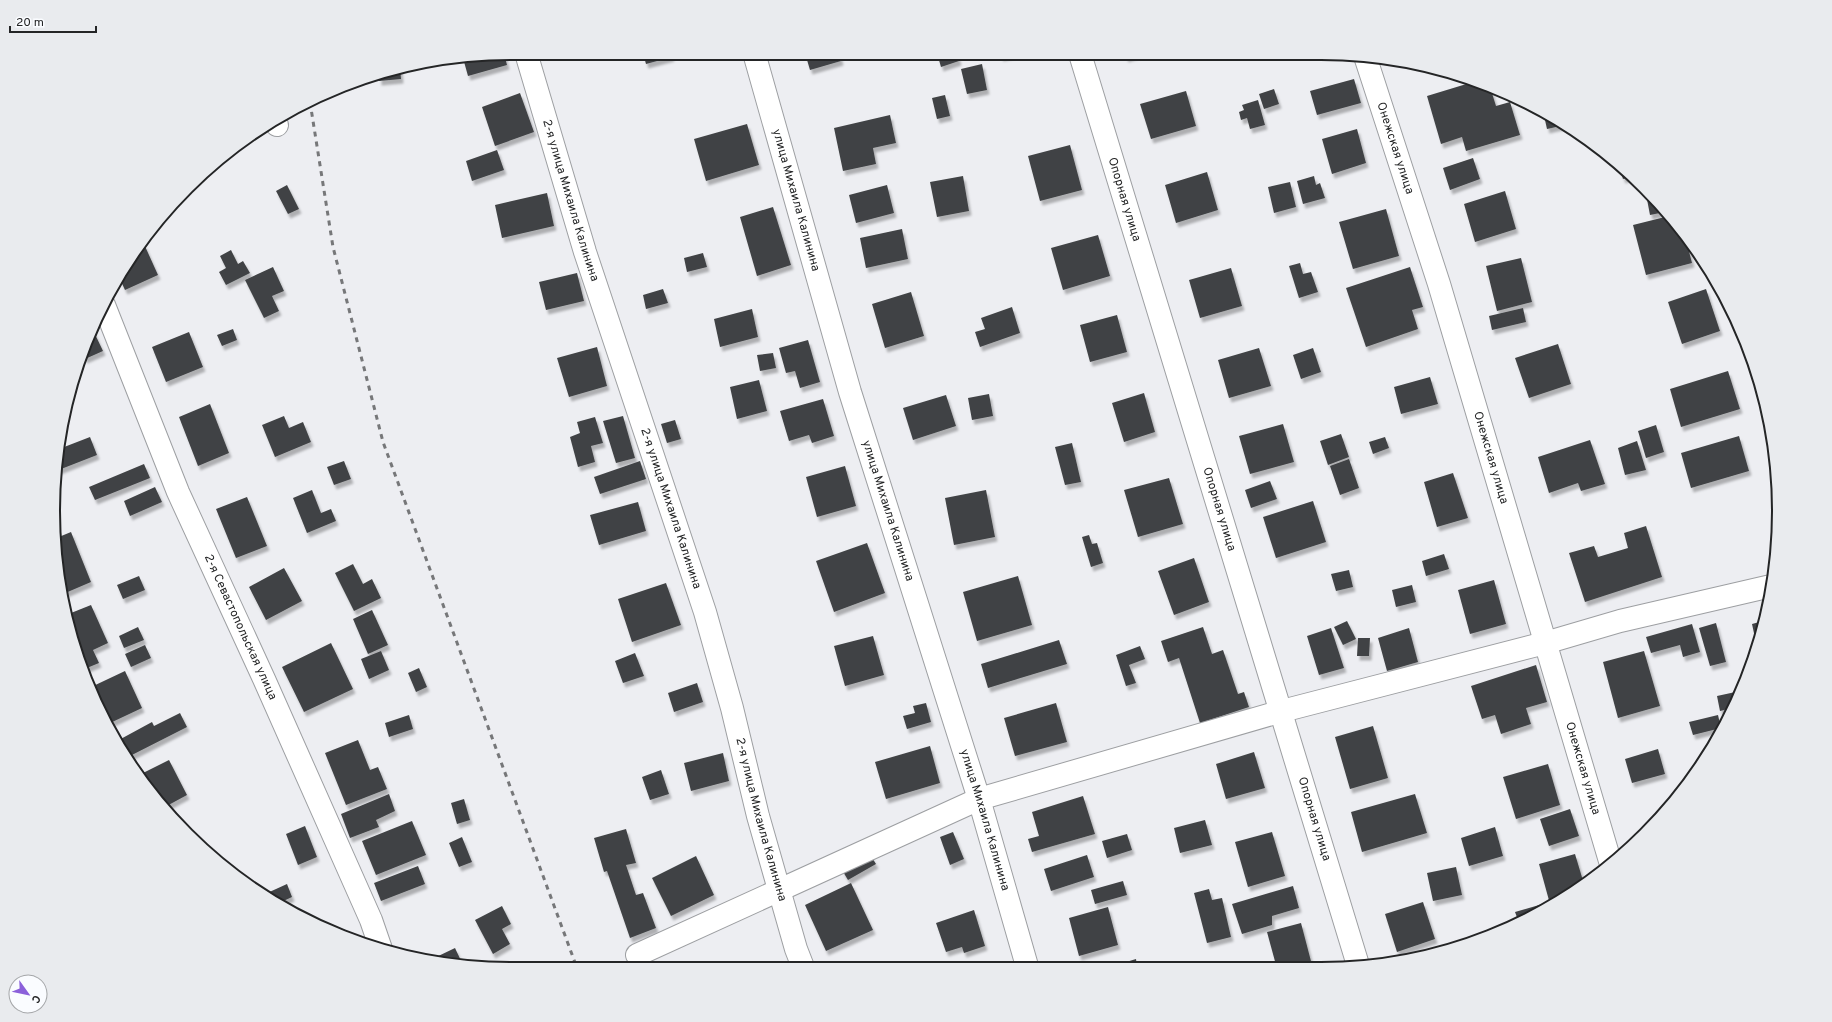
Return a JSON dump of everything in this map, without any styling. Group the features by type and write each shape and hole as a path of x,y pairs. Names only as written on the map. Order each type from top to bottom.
{"street":[{"name":"2-я улица Михаила Калинина","path":"528,60 585,252 705,612 732,708 758,816 801,962"},
{"name":"улица Михаила Калинина","path":"756,60 850,392 979,798 1026,962"},
{"name":"Опорная улица","path":"1082,60 1155,307 1282,711 1357,960"},
{"name":"Онежская улица","path":"1367,63 1439,284 1609,858"},
{"name":"2-я Севастопольская улица","path":"107,312 178,492 264,679 371,920 379,942"},
{"path":"637,955 979,798 1282,711 1545,643 1620,621 1765,587"}],"building":[{"path":"506,60 507,65 468,76 464,63"},
{"path":"645,60 661,60 646,64"},
{"path":"807,60 841,60 841,61 810,70"},
{"path":"939,60 959,60 959,61 941,67"},
{"path":"982,64 987,90 967,94 961,69"},
{"path":"401,74 401,79 379,80"},
{"path":"1354,79 1361,103 1317,115 1310,91"},
{"path":"1466,84 1492,93 1496,106 1510,102 1520,135 1466,151 1462,137 1441,144 1427,96"},
{"path":"1274,89 1279,104 1264,109 1259,94"},
{"path":"1186,91 1196,126 1151,139 1140,104"},
{"path":"520,93 534,132 495,146 482,107"},
{"path":"945,95 950,116 937,119 932,98"},
{"path":"1258,100 1265,125 1250,129 1247,118 1241,120 1239,112 1244,110 1242,105"},
{"path":"890,115 896,143 873,148 876,164 843,171 834,128"},
{"path":"1545,119 1557,127 1547,129"},
{"path":"747,124 759,165 706,181 694,139"},
{"path":"1357,129 1366,163 1332,174 1322,139"},
{"path":"1070,145 1082,190 1040,201 1028,156"},
{"path":"497,150 504,170 472,181 466,161"},
{"path":"1473,158 1480,179 1450,190 1443,168"},
{"path":"1207,172 1218,210 1176,223 1165,185"},
{"path":"963,176 969,211 937,217 930,182"},
{"path":"1314,176 1316,185 1320,183 1325,198 1303,204 1297,181"},
{"path":"1290,182 1296,207 1274,213 1268,187"},
{"path":"287,185 299,209 288,214 276,191"},
{"path":"887,185 894,213 856,223 849,195"},
{"path":"1505,191 1516,229 1475,242 1464,204"},
{"path":"547,193 554,226 502,238 495,205"},
{"path":"1647,200 1659,213 1650,215"},
{"path":"773,207 791,265 757,276 740,217"},
{"path":"1386,209 1399,256 1353,269 1339,222"},
{"path":"1663,217 1688,249 1692,263 1646,275 1633,225"},
{"path":"902,229 908,259 866,268 860,238"},
{"path":"1098,235 1110,276 1063,290 1051,248"},
{"path":"145,247 158,275 125,290 122,283"},
{"path":"231,250 238,264 243,261 250,273 226,285 219,272 226,268 220,256"},
{"path":"703,253 707,267 687,272 684,258"},
{"path":"1521,258 1532,302 1497,311 1486,266"},
{"path":"1300,263 1303,274 1311,272 1318,292 1299,298 1289,266"},
{"path":"273,267 284,291 272,296 279,311 264,318 245,280"},
{"path":"1410,267 1423,307 1412,310 1418,329 1366,347 1346,288"},
{"path":"1231,268 1242,306 1200,318 1189,280"},
{"path":"577,273 584,301 546,310 539,282"},
{"path":"663,289 668,303 646,309 643,295"},
{"path":"1706,289 1720,331 1682,344 1668,302"},
{"path":"911,292 924,336 885,348 872,304"},
{"path":"1012,307 1020,333 980,347 975,332 985,329 981,318"},
{"path":"1523,308 1526,322 1492,330 1489,316"},
{"path":"752,309 758,337 720,347 714,319"},
{"path":"1117,315 1127,352 1090,362 1080,325"},
{"path":"233,329 237,340 222,346 217,335"},
{"path":"189,332 203,367 166,382 152,347"},
{"path":"95,335 103,351 87,358"},
{"path":"808,340 820,382 800,388 795,371 786,373 779,348"},
{"path":"1558,344 1571,384 1529,398 1515,358"},
{"path":"597,347 607,386 569,397 557,358"},
{"path":"1259,348 1271,386 1229,398 1218,360"},
{"path":"1313,348 1321,372 1301,379 1293,355"},
{"path":"773,353 776,368 760,371 757,355"},
{"path":"1728,371 1740,409 1681,427 1670,389"},
{"path":"1430,377 1438,404 1401,414 1394,387"},
{"path":"759,380 767,411 737,419 730,387"},
{"path":"1144,393 1155,432 1124,442 1112,403"},
{"path":"989,394 993,416 972,420 968,398"},
{"path":"946,395 956,426 913,440 903,408"},
{"path":"823,399 834,436 812,443 809,435 789,441 780,411"},
{"path":"210,404 229,453 198,466 179,417"},
{"path":"284,416 289,428 303,422 311,442 275,457 262,425"},
{"path":"623,416 635,458 616,463 603,421"},
{"path":"595,417 603,443 591,446 595,462 578,467 570,437 580,433 577,422"},
{"path":"675,420 681,439 667,443 661,424"},
{"path":"1283,424 1294,462 1250,474 1239,436"},
{"path":"1656,425 1664,452 1646,458 1638,431"},
{"path":"1341,434 1349,457 1328,465 1320,441"},
{"path":"1739,436 1749,471 1691,488 1681,453"},
{"path":"90,437 97,455 62,469 65,447"},
{"path":"1385,437 1389,448 1373,454 1369,442"},
{"path":"1590,440 1605,484 1581,491 1578,483 1549,493 1538,457"},
{"path":"1637,441 1646,470 1625,475 1618,448"},
{"path":"1072,443 1081,482 1065,485 1055,447"},
{"path":"1349,459 1359,488 1340,495 1330,466"},
{"path":"344,461 351,479 334,485 327,467"},
{"path":"640,461 646,479 600,494 594,477"},
{"path":"144,464 150,478 95,500 89,487"},
{"path":"845,466 856,506 817,517 806,477"},
{"path":"1453,473 1468,518 1437,527 1424,482"},
{"path":"1169,478 1183,524 1138,537 1124,490"},
{"path":"1270,481 1277,499 1251,508 1245,490"},
{"path":"155,487 162,502 130,516 124,501"},
{"path":"312,490 321,513 331,509 336,521 307,533 293,498"},
{"path":"986,490 995,537 954,545 945,498"},
{"path":"247,497 267,546 236,558 216,509"},
{"path":"1313,501 1326,542 1276,558 1263,517"},
{"path":"638,502 646,531 599,545 590,515"},
{"path":"1646,526 1662,577 1585,602 1569,553 1594,546 1598,557 1628,548 1624,533"},
{"path":"71,532 91,582 68,592 64,570 61,536"},
{"path":"1089,535 1092,544 1097,543 1103,563 1091,567 1082,537"},
{"path":"867,543 885,593 834,612 816,561"},
{"path":"1444,554 1449,569 1426,576 1422,561"},
{"path":"1194,558 1209,602 1174,615 1158,571"},
{"path":"353,564 363,584 372,579 381,598 354,611 335,573"},
{"path":"284,568 302,601 266,620 249,587"},
{"path":"1349,570 1353,587 1336,591 1331,574"},
{"path":"139,576 145,590 123,599 117,585"},
{"path":"1018,576 1032,625 977,641 963,592"},
{"path":"1494,580 1506,624 1470,634 1458,590"},
{"path":"666,583 681,625 632,642 618,599"},
{"path":"1412,585 1416,602 1396,607 1392,590"},
{"path":"91,605 108,643 93,650 99,663 88,667 75,628 72,613"},
{"path":"372,610 388,645 368,654 353,619"},
{"path":"1347,621 1356,639 1343,645 1334,627"},
{"path":"1758,622 1755,636 1752,624"},
{"path":"1716,623 1726,662 1710,666 1699,628"},
{"path":"1692,624 1700,652 1683,657 1680,645 1651,653 1646,637"},
{"path":"138,627 144,640 124,648 119,636"},
{"path":"1203,627 1212,654 1223,650 1238,694 1244,692 1249,707 1200,723 1179,658 1168,662 1161,641"},
{"path":"1331,628 1344,668 1319,675 1307,636"},
{"path":"1409,628 1418,662 1387,671 1378,638"},
{"path":"873,636 884,675 845,686 834,646"},
{"path":"1358,638 1370,638 1369,656 1357,656"},
{"path":"1059,640 1067,664 988,688 981,664"},
{"path":"331,643 353,689 304,712 282,667"},
{"path":"145,645 151,658 131,667 125,654"},
{"path":"1140,646 1145,659 1129,665 1136,683 1126,686 1116,655"},
{"path":"381,651 389,670 369,679 361,659"},
{"path":"1644,651 1660,706 1618,718 1603,662"},
{"path":"635,653 644,676 623,683 615,661"},
{"path":"1536,665 1547,702 1526,708 1531,724 1501,734 1495,715 1482,719 1471,686"},
{"path":"419,668 427,687 416,692 408,673"},
{"path":"125,671 142,708 113,722 95,685"},
{"path":"697,683 703,702 674,712 668,693"},
{"path":"1734,692 1725,710 1720,711 1717,696"},
{"path":"926,703 931,722 907,729 903,716 915,713 913,706"},
{"path":"1056,703 1067,742 1015,756 1004,718"},
{"path":"180,713 187,727 132,755 122,739 152,722 154,726"},
{"path":"409,715 413,729 389,737 385,723"},
{"path":"1718,715 1719,721 1715,729 1693,735 1689,722"},
{"path":"1373,726 1388,778 1350,789 1335,737"},
{"path":"358,740 370,770 378,767 387,789 346,805 325,753"},
{"path":"930,746 940,783 886,799 875,762"},
{"path":"1658,749 1665,774 1632,783 1625,759"},
{"path":"1254,752 1265,788 1226,799 1216,764"},
{"path":"723,753 729,781 691,791 684,763"},
{"path":"169,760 187,795 169,805 144,773"},
{"path":"1548,764 1560,805 1516,819 1503,777"},
{"path":"661,770 669,794 650,800 642,777"},
{"path":"389,794 395,811 376,820 379,827 350,838 341,814"},
{"path":"1415,794 1427,833 1362,852 1351,812"},
{"path":"1083,796 1095,834 1032,852 1028,839 1039,836 1032,812"},
{"path":"464,799 470,820 457,824 451,803"},
{"path":"1570,809 1579,836 1549,846 1540,819"},
{"path":"1205,820 1212,845 1180,853 1174,828"},
{"path":"412,821 426,855 376,875 362,841"},
{"path":"305,826 317,857 298,865 286,834"},
{"path":"1495,827 1503,856 1469,866 1461,838"},
{"path":"626,829 636,863 626,865 636,895 643,893 656,928 630,938 607,871 604,872 594,838"},
{"path":"953,832 964,859 950,865 940,837"},
{"path":"1272,832 1285,876 1248,887 1235,842"},
{"path":"1127,834 1132,850 1107,858 1102,841"},
{"path":"462,837 472,862 459,867 449,843"},
{"path":"869,853 876,864 848,880 842,870"},
{"path":"1575,854 1582,879 1549,900 1539,864"},
{"path":"1087,855 1094,877 1051,891 1044,869"},
{"path":"696,856 714,895 671,916 652,878"},
{"path":"418,866 425,884 381,901 374,883"},
{"path":"1456,867 1462,895 1433,901 1427,873"},
{"path":"1123,881 1127,895 1095,904 1091,890"},
{"path":"851,883 873,930 826,951 805,905"},
{"path":"287,884 292,897 283,901 269,892"},
{"path":"1293,886 1299,908 1272,916 1272,925 1242,934 1232,904"},
{"path":"1209,889 1212,900 1222,898 1231,937 1207,943 1194,893"},
{"path":"1423,902 1435,939 1397,952 1385,914"},
{"path":"1541,904 1517,917 1515,912"},
{"path":"502,906 511,924 502,929 510,944 493,954 475,920"},
{"path":"1108,907 1118,945 1079,956 1069,918"},
{"path":"974,910 985,946 964,953 962,947 946,952 936,923"},
{"path":"1301,923 1311,962 1275,962 1267,932"},
{"path":"455,948 460,959 452,958 439,956"},
{"path":"1136,959 1136,962 1126,962"}],"railway":[{"path":"311,108 333,247 383,442 575,962"}]}
